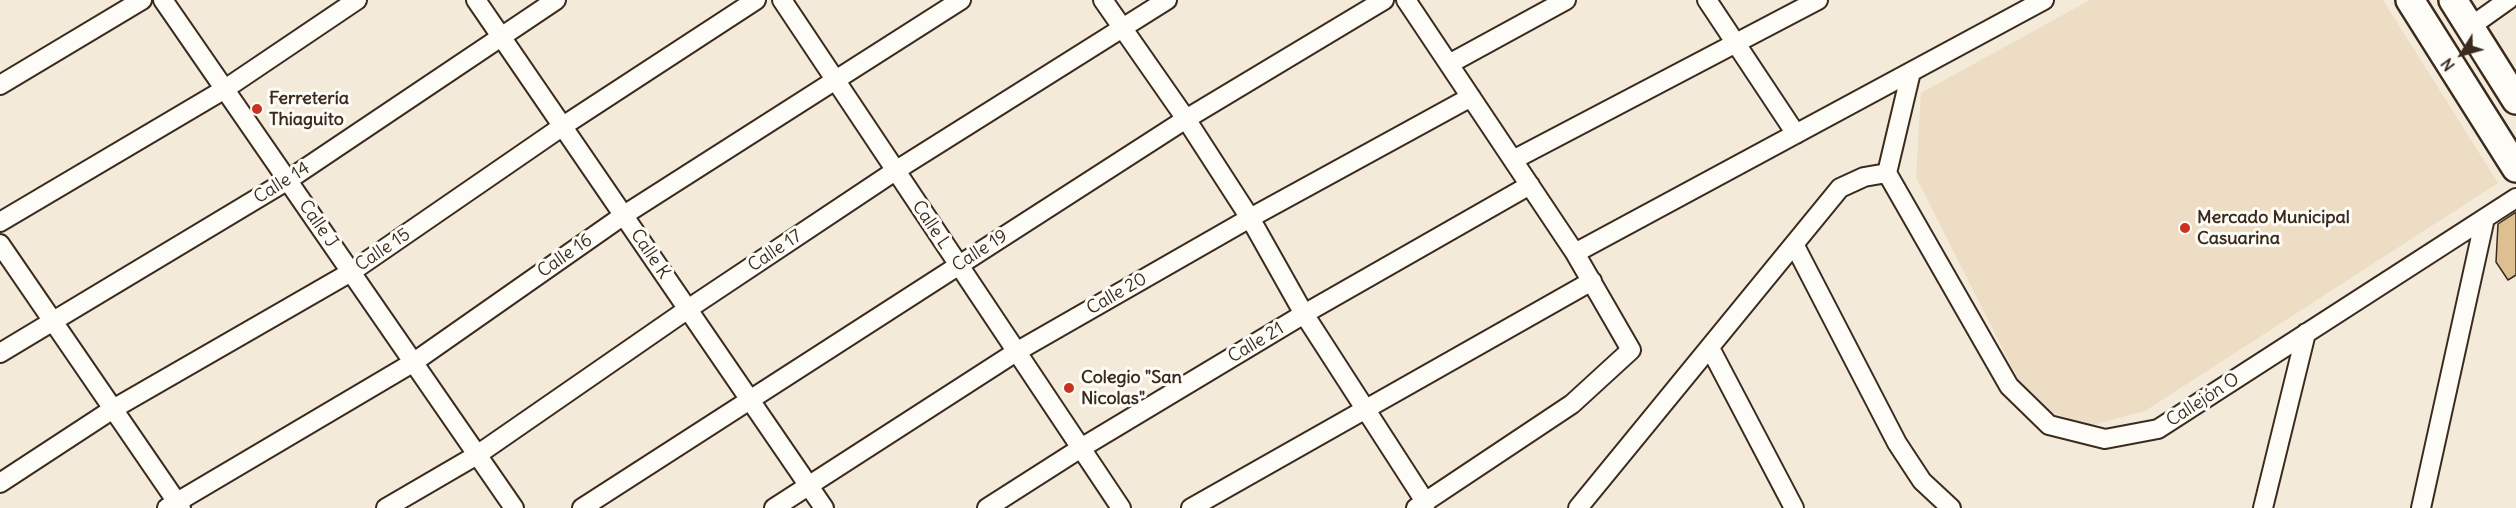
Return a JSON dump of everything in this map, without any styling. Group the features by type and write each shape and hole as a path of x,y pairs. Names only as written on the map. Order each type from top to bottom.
{"street":[{"path":"0,84 142,0"},
{"name":"Calle J","path":"163,0 514,508"},
{"path":"0,222 225,89 357,0"},
{"name":"Calle K","path":"476,0 824,508"},
{"name":"Calle 14","path":"0,353 288,180 556,0"},
{"name":"Calle 15","path":"0,483 113,409 351,272 563,126 756,0"},
{"name":"Calle L","path":"782,0 1121,508"},
{"name":"Calle 16","path":"175,506 414,362 624,215 961,0"},
{"path":"1103,0 1186,119 1250,218 1304,314 1365,408 1421,505 1572,404 1631,350 1575,253 1406,0"},
{"name":"Calle 17","path":"386,508 477,455 688,309 895,171 1167,0"},
{"name":"Calle 19","path":"582,508 1186,119 1384,0"},
{"path":"1449,64 1566,0"},
{"path":"1707,0 1796,134"},
{"path":"1513,160 1818,0"},
{"path":"1575,253 1911,72 2013,7 2044,0"},
{"path":"2410,0 2516,168"},
{"path":"2453,0 2516,100"},
{"path":"2470,27 2508,0"},
{"path":"1578,508 1796,246 1840,189 1864,177 1887,173 1911,72"},
{"name":"Calle 20","path":"774,508 1016,352 1250,218 1471,97"},
{"name":"Callejón O","path":"1887,173 2009,386 2049,425 2105,439 2158,429 2516,198"},
{"name":"Calle 21","path":"987,508 1081,448 1304,314 1530,185"},
{"path":"2421,508 2485,218"},
{"path":"0,243 113,409 175,506"},
{"path":"1796,246 1898,444 1922,481 1951,508"},
{"path":"1191,508 1592,281"},
{"path":"2263,508 2307,333"},
{"path":"1710,348 1794,508"}],"shaded area":[{"name":"Mercado Municipal Casuarina","path":"2090,0 2383,0 2498,183 2145,411 2089,426 2048,411 2021,385 1916,177 1921,93"}],"building":[{"path":"2516,212 2516,275 2508,280 2496,262 2498,224"}],"place":[{"name":"Ferretería Thiaguito","path":"257,109"},
{"name":"Mercado Municipal Casuarina","path":"2185,228"},
{"name":"Colegio \"San Nicolas\"","path":"1069,388"}]}
